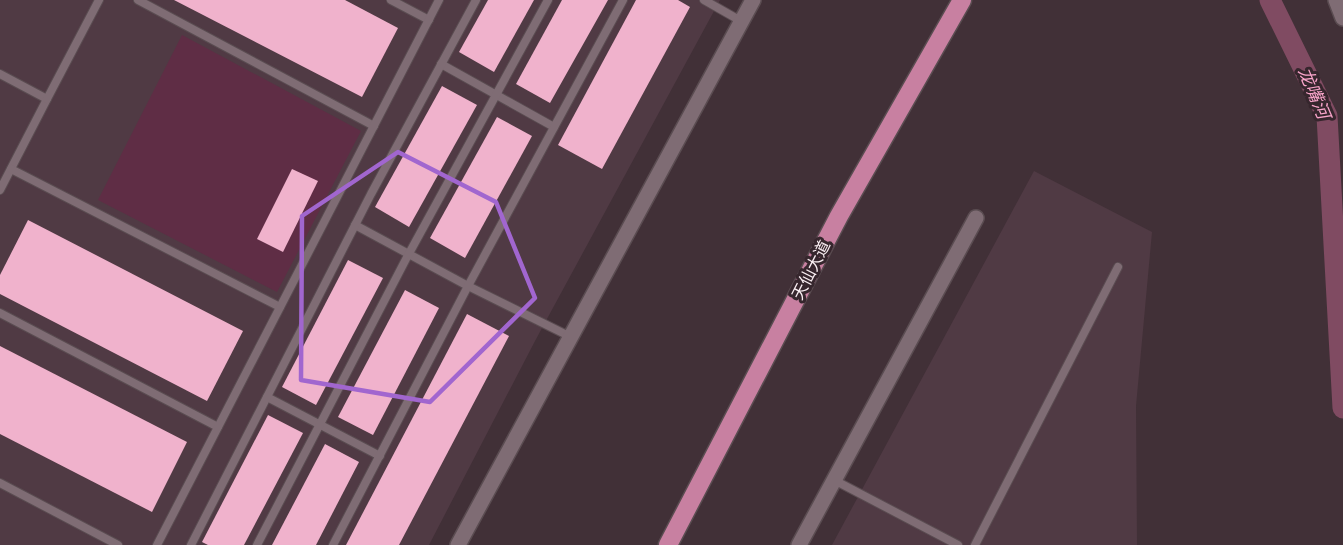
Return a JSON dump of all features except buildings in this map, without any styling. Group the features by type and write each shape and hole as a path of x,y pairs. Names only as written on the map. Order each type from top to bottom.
{"main road":[{"name":"天仙大道","path":"668,545 839,216 962,0"}],"street":[{"path":"458,545 753,0"},
{"path":"1336,0 1343,18"},
{"path":"799,545 976,218"}],"lane":[{"path":"0,190 99,0"},
{"path":"138,0 374,126"},
{"path":"390,0 429,20"},
{"path":"157,545 439,0"},
{"path":"191,545 355,225 476,0"},
{"path":"257,545 409,254 548,0"},
{"path":"333,545 468,286 623,0"},
{"path":"704,0 741,21"},
{"path":"441,64 554,127"},
{"path":"0,74 47,99"},
{"path":"11,169 280,307"},
{"path":"355,225 468,286 571,336"},
{"path":"975,545 1118,267"},
{"path":"0,313 218,427"},
{"path":"267,397 380,456"},
{"path":"834,480 958,545"},
{"path":"0,483 118,545"}],"highlighted area":[{"path":"398,152 496,202 535,298 430,402 301,380 302,216"}],"shaded area":[{"path":"0,0 720,0 535,341 429,545 0,545"},
{"path":"182,35 361,131 277,292 98,200"},
{"path":"1034,171 1152,232 1136,406 1137,545 832,545"}],"waterway":[{"name":"龙嘴河","path":"1270,0 1327,116 1343,408"}]}
